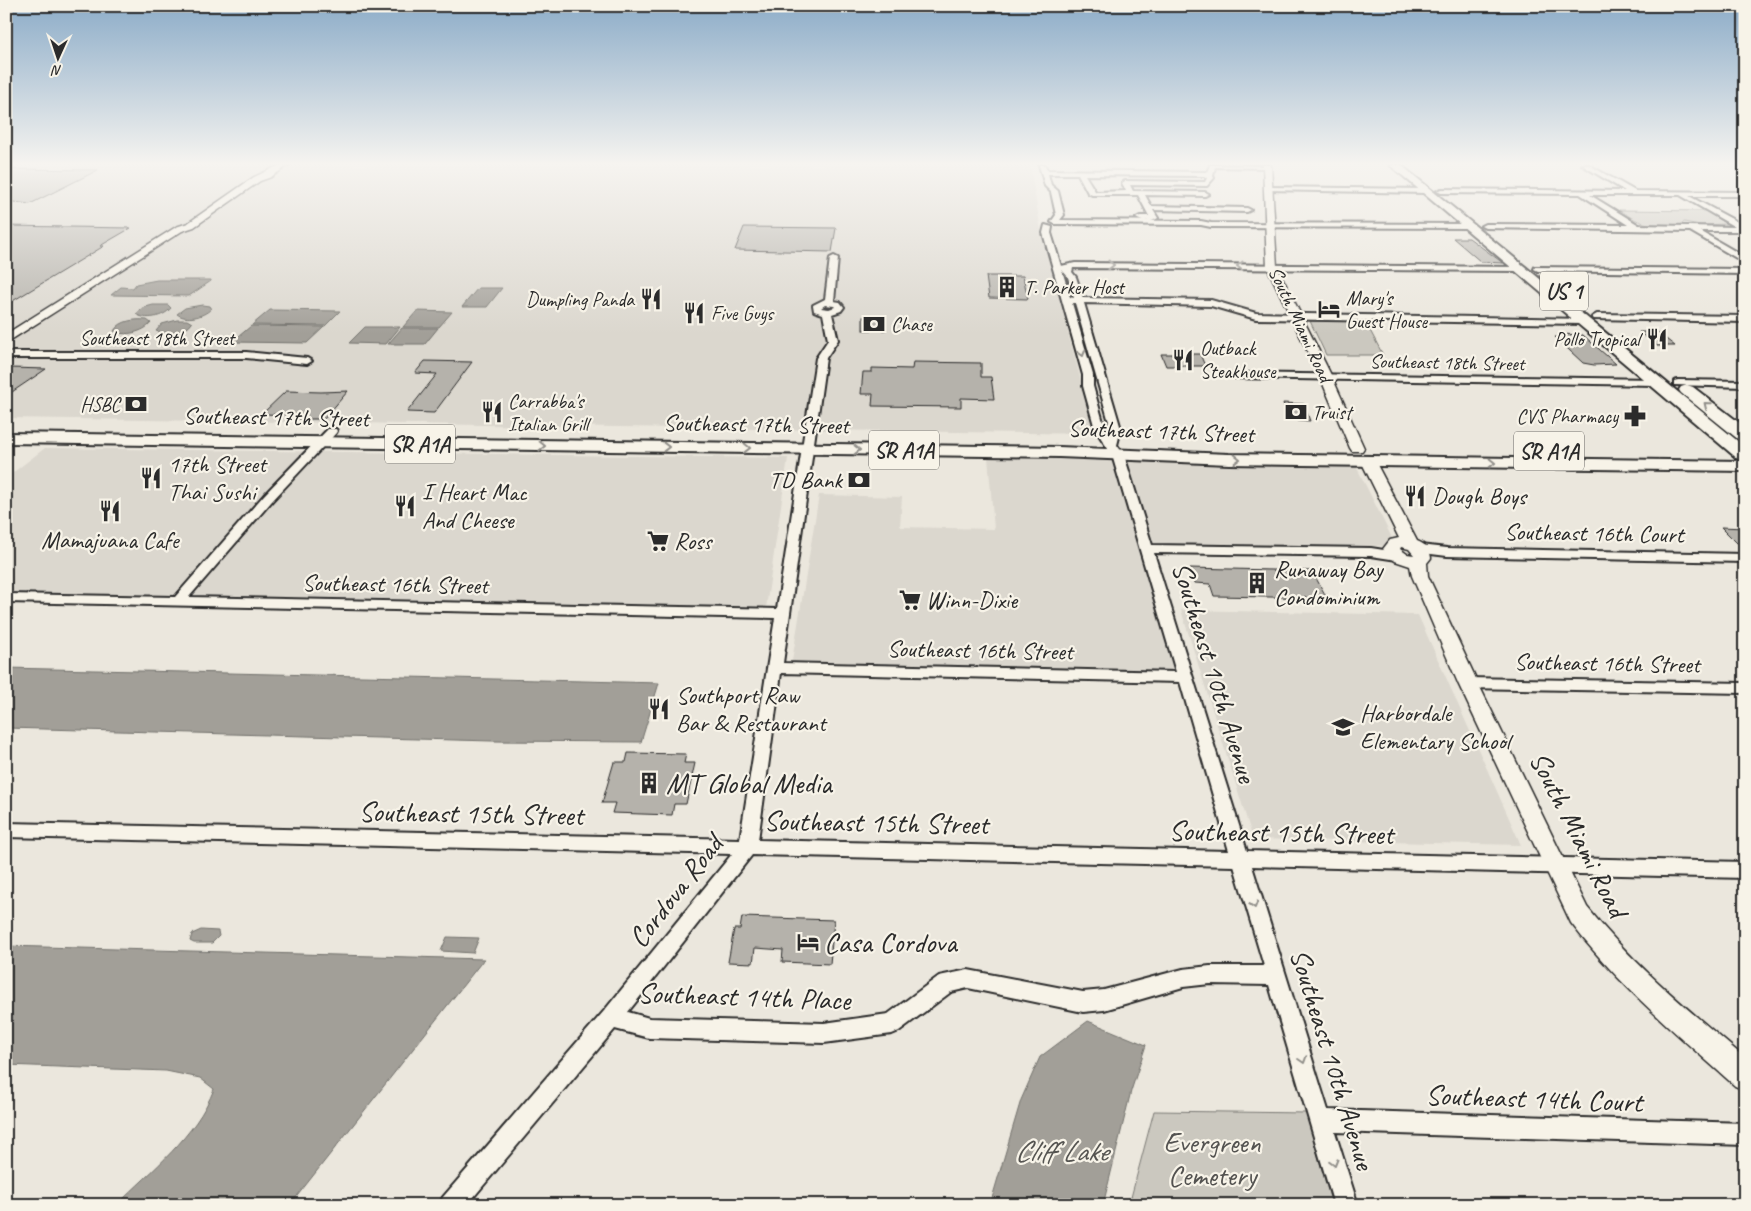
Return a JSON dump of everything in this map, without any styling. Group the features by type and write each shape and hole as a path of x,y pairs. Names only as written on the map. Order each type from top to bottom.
{"main road":[{"name":"US 1","path":"1479,222 1745,436"},
{"name":"US 1","path":"1465,223 1744,458"},
{"path":"1465,223 1485,226"},
{"path":"1465,223 1496,235"},
{"path":"1570,311 1606,325"},
{"path":"1582,321 1606,325"},
{"name":"Southeast 17th Street","path":"6,426 108,427 565,446 640,434 809,443 1059,452 1115,449 1360,456 1744,458"},
{"path":"34,438 61,432 108,427"},
{"name":"Southeast 17th Street","path":"6,438 326,437 809,443"},
{"name":"Southeast 17th Street","path":"1115,449 1329,460 1360,456"}],"street":[{"path":"191,225 197,222"},
{"path":"6,339 169,235 201,222"},
{"path":"1055,223 1084,222"},
{"path":"1627,222 1639,229"},
{"path":"1731,222 1745,229"},
{"path":"1055,223 1201,223 1211,226 1216,224 1465,223"},
{"name":"Southeast 10th Avenue","path":"1055,223 1063,266 1072,277 1080,300 1116,429 1115,449"},
{"name":"Southeast 10th Avenue","path":"1055,223 1047,233 1067,300 1100,429 1115,449 1322,1121 1346,1205"},
{"name":"South Miami Road","path":"1269,224 1272,267 1326,377 1390,525 1409,555 1554,865 1580,915 1597,939 1627,971 1745,1076"},
{"path":"6,349 193,230 191,225"},
{"path":"1485,226 1745,229"},
{"path":"1693,229 1745,261"},
{"name":"Cordova Road","path":"451,1205 611,1018 748,847 821,358 833,340 828,307 834,258"},
{"path":"1068,273 1068,267 1075,265 1520,269"},
{"path":"1538,269 1745,272"},
{"path":"1067,300 1211,303 1222,305 1245,316 1582,321"},
{"path":"1606,325 1745,319"},
{"path":"1606,325 1745,326"},
{"path":"1074,326 1087,326"},
{"name":"Southeast 18th Street","path":"6,355 208,357 246,355 307,360"},
{"name":"Southeast 18th Street","path":"1237,376 1656,382"},
{"path":"1678,383 1745,384"},
{"path":"177,603 264,503 326,437"},
{"name":"Southeast 16th Court","path":"1146,549 1371,552 1409,555 1442,552 1745,558"},
{"name":"Southeast 16th Street","path":"6,598 783,614"},
{"name":"Southeast 16th Street","path":"775,668 1184,677"},
{"name":"Southeast 16th Street","path":"1468,683 1745,688"},
{"name":"Southeast 15th Street","path":"6,830 1745,870"},
{"name":"Southeast 14th Place","path":"611,1018 649,1028 824,1033 892,1024 946,984 968,979 1083,1002 1104,1000 1183,978 1210,975 1276,976"},
{"name":"Southeast 14th Court","path":"1322,1121 1745,1134"}],"shaded area":[{"path":"6,222 1039,222 1095,434 6,418"},
{"path":"45,448 788,458 766,608 6,593 6,478"},
{"path":"988,457 1356,466 1396,546 1141,544 1178,673 792,661 819,495 902,497 900,527 994,529"},
{"name":"Harbordale Elementary School","path":"1181,610 1418,615 1521,845 1253,839"}],"green space":[{"path":"1640,222 1722,222 1726,224 1700,225 1684,222 1680,225 1654,225"},
{"path":"1310,321 1365,321 1383,355 1326,355"},
{"name":"Evergreen Cemetery","path":"1154,1111 1306,1113 1332,1205 1129,1205"}],"water":[{"path":"157,280 211,281 189,296 111,295 121,287 133,288 136,284"},
{"path":"478,288 502,288 487,307 462,307"},
{"path":"153,305 168,305 171,308 164,314 149,318 136,314 142,308"},
{"path":"202,305 209,306 211,309 204,314 190,318 177,314 185,308"},
{"path":"270,310 340,311 325,326 252,325"},
{"path":"417,311 452,312 439,327 403,327"},
{"path":"147,320 151,323 139,331 123,334 114,331 124,322"},
{"path":"177,320 187,320 192,323 176,333 160,333 156,331 162,324"},
{"path":"251,326 324,327 307,343 232,342"},
{"path":"365,327 400,327 386,344 349,343"},
{"path":"402,328 438,328 425,344 388,344"},
{"path":"6,668 659,683 641,742 492,741 6,728"},
{"path":"201,930 218,931 219,936 212,943 194,943 190,941 192,934"},
{"path":"447,937 479,938 473,953 441,951"},
{"path":"6,946 484,959 290,1205 117,1205 185,1137 206,1106 214,1089 200,1078 166,1071 6,1065"},
{"name":"Cliff Lake","path":"1088,1021 1146,1045 1131,1091 1103,1205 990,1205 1021,1100 1040,1057"}],"building":[{"path":"6,226 131,228 6,305"},
{"path":"744,227 836,228 832,252 735,250"},
{"path":"1453,238 1469,238 1503,263 1481,262"},
{"name":"T. Parker Host","path":"986,276 1023,276 1028,299 989,298"},
{"name":"Chase","path":"863,317 885,317 885,330 863,330"},
{"name":"Pollo Tropical","path":"1639,332 1657,332 1675,346 1657,346"},
{"path":"1558,334 1583,335 1616,364 1594,365 1583,363 1555,337 1560,337"},
{"name":"Outback Steakhouse","path":"1161,354 1200,354 1205,366 1166,366"},
{"path":"425,361 472,362 434,413 407,412 437,374 415,373"},
{"path":"913,362 981,363 981,377 991,377 994,399 961,398 961,407 872,406 873,394 861,394 863,372 872,372 872,368 912,369"},
{"path":"6,369 46,369 6,396"},
{"path":"286,391 348,391 324,419 295,419 299,415 262,414"},
{"name":"Truist","path":"1283,403 1304,404 1310,421 1288,419"},
{"path":"1721,527 1745,528 1745,543 1737,543"},
{"name":"Runaway Bay Condominium","path":"1190,568 1312,571 1327,598 1214,596 1210,584 1195,583"},
{"name":"MT Global Media","path":"628,753 686,754 684,763 695,763 686,804 674,804 672,815 612,813 615,803 602,803 614,762 626,762"},
{"name":"Casa Cordova","path":"742,917 834,920 830,964 782,962 783,950 755,948 753,963 728,962 734,929 740,929"}],"place":[{"name":"T. Parker Host","path":"1007,287"},
{"name":"Dumpling Panda","path":"651,299"},
{"name":"Mary's Guest House","path":"1329,309"},
{"name":"Five Guys","path":"694,313"},
{"name":"Chase","path":"874,324"},
{"name":"Pollo Tropical","path":"1657,339"},
{"name":"Outback Steakhouse","path":"1183,360"},
{"name":"HSBC","path":"136,404"},
{"name":"Carrabba's Italian Grill","path":"492,412"},
{"name":"Truist","path":"1296,412"},
{"name":"CVS Pharmacy","path":"1635,416"},
{"name":"17th Street Thai Sushi","path":"151,478"},
{"name":"TD Bank","path":"859,480"},
{"name":"Dough Boys","path":"1415,496"},
{"name":"I Heart Mac And Cheese","path":"405,506"},
{"name":"Mamajuana Cafe","path":"110,511"},
{"name":"Ross","path":"658,541"},
{"name":"Runaway Bay Condominium","path":"1257,583"},
{"name":"Winn-Dixie","path":"910,600"},
{"name":"Southport Raw Bar & Restaurant","path":"659,709"},
{"name":"Harbordale Elementary School","path":"1343,727"},
{"name":"MT Global Media","path":"649,783"},
{"name":"Casa Cordova","path":"808,942"}]}
